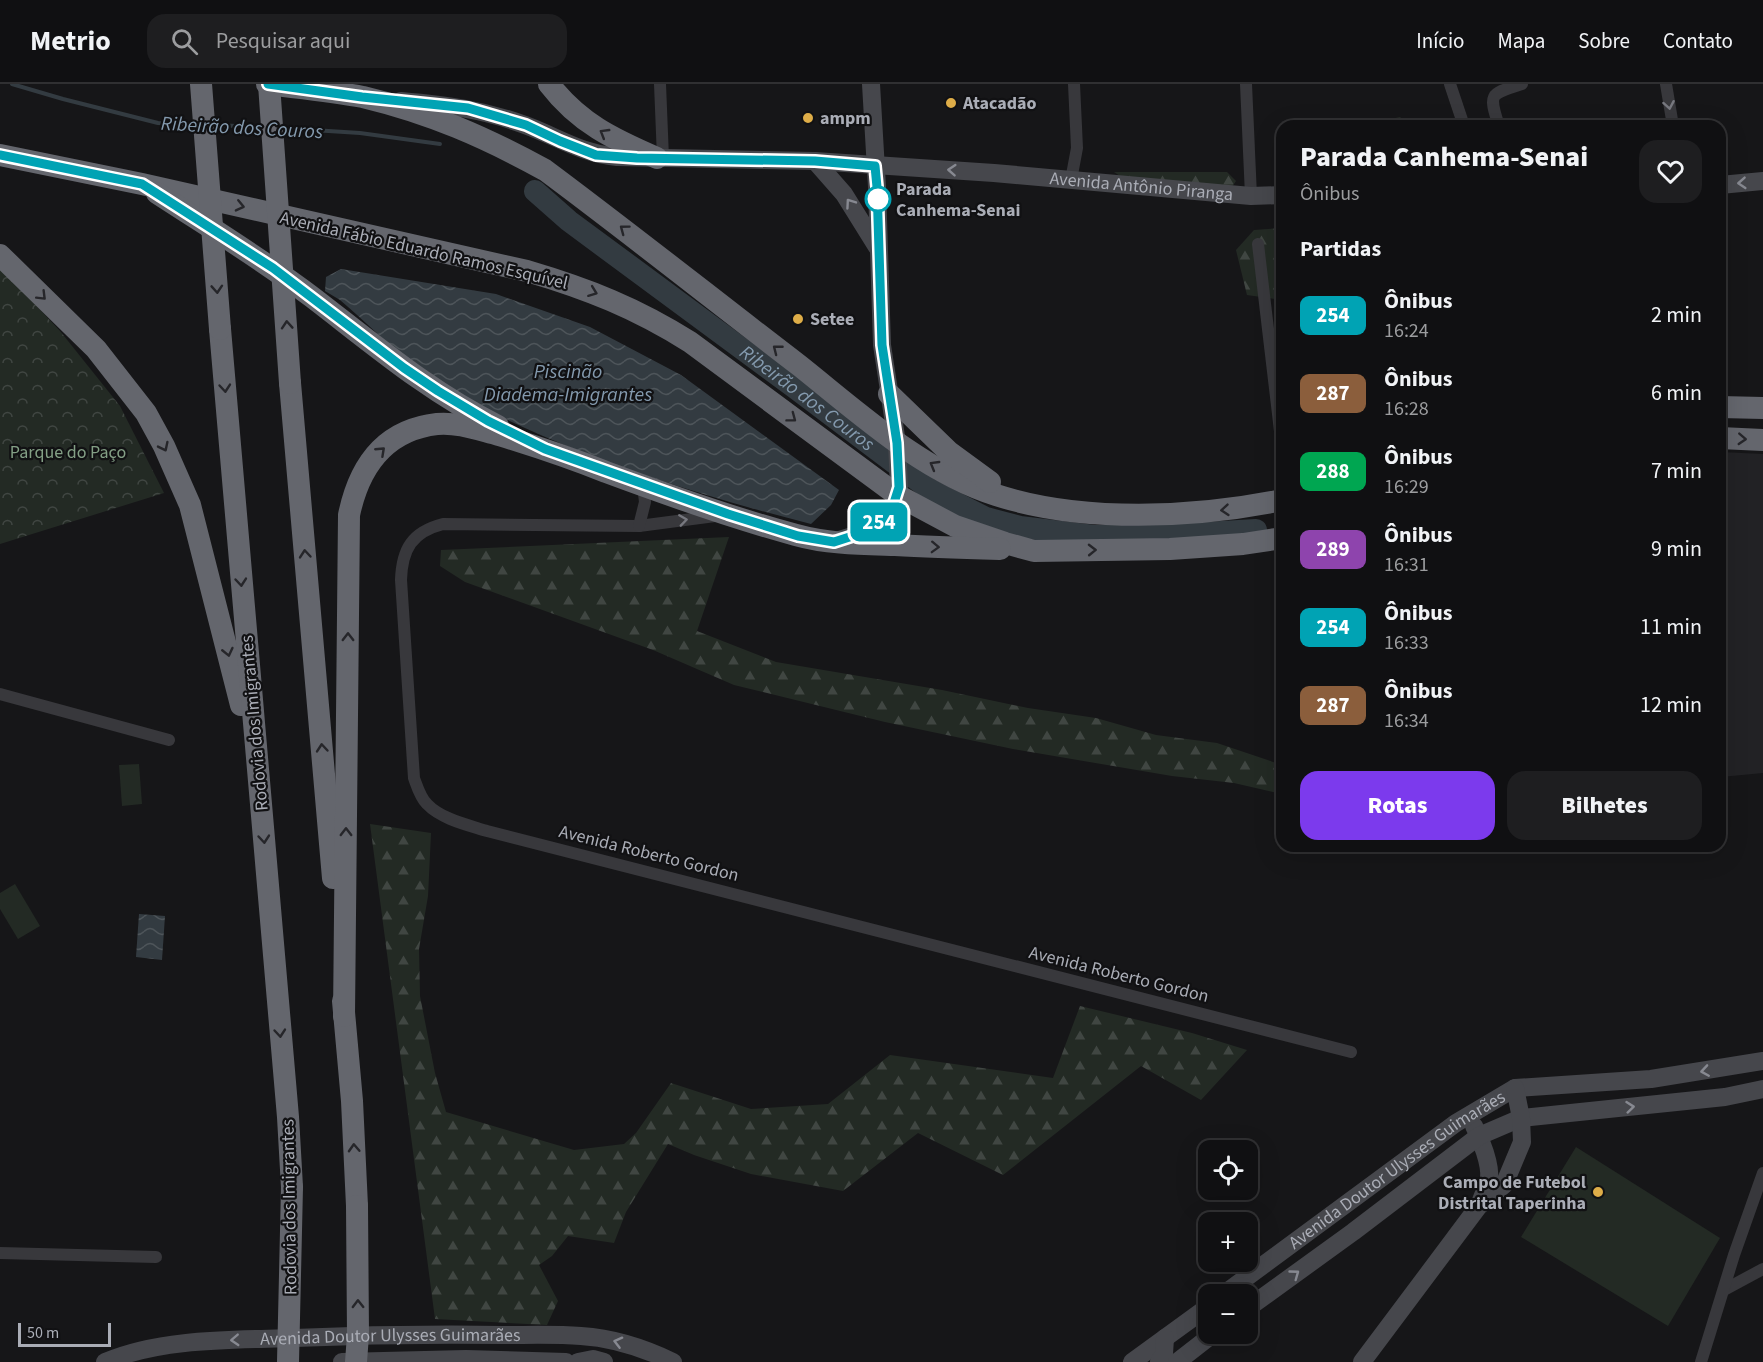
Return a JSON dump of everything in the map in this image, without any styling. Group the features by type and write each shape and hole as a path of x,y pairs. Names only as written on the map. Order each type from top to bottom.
{"highway":[{"name":"Rodovia dos Imigrantes","path":"201,84 288,1116 292,1187 288,1362"},
{"path":"356,1362 358,1335 357,1206 352,1101 290,383 268,84 362,97 459,126 504,147 545,170 897,447 967,484 994,495 1021,502 1068,510 1124,514 1180,514 1240,508 1276,501"},
{"path":"549,84 584,120 608,136 660,158"},
{"name":"Avenida Fábio Eduardo Ramos Esquível","path":"0,155 142,184 527,271 573,285 655,320 690,342 898,491 955,526 1034,551 1170,549 1243,544 1276,539"},
{"path":"142,184 273,268 404,368 438,391 488,421 545,449"},
{"path":"0,255 96,349 146,413 164,446 190,505 259,780"},
{"path":"890,394 949,452 1021,502"},
{"path":"1726,407 1763,408"},
{"path":"344,1016 349,514 354,490 364,470 378,452 397,437 418,428 438,424 458,424 545,449 643,485 798,536 834,542 1034,551"},
{"path":"1726,438 1763,440"}],"main road":[{"path":"834,542 868,531 884,519 893,506 898,491 897,447 882,345 871,84"},
{"name":"Avenida Antônio Piranga","path":"362,97 468,108 526,125 596,155 815,161 1251,196 1276,195"},
{"path":"815,161 844,194 878,248"},
{"path":"1726,184 1763,181"},
{"name":"Avenida Doutor Ulysses Guimarães","path":"1238,1284 1468,1114 1515,1088 1651,1079 1763,1061"},
{"path":"1362,1362 1478,1207 1504,1185 1520,1148 1521,1119 1515,1088"},
{"name":"Avenida Doutor Ulysses Guimarães","path":"1258,1301 1479,1136 1521,1119 1725,1097 1763,1089"},
{"path":"1468,1114 1479,1136 1489,1172 1478,1207"},
{"path":"1485,1157 1501,1158 1520,1148 1557,1115"},
{"path":"1132,1362 1198,1314"},
{"path":"424,1334 424,1361"},
{"name":"Avenida Doutor Ulysses Guimarães","path":"105,1362 136,1352 168,1346 229,1340 424,1334 581,1336 612,1340 664,1360"},
{"path":"1158,1362 1164,1354 1165,1338"},
{"path":"1177,1362 1201,1344"},
{"path":"578,1362 588,1359 604,1362"},
{"name":"Avenida Doutor Ulysses Guimarães","path":"342,1362 566,1362"}],"street":[{"path":"660,84 660,158"},
{"path":"1071,180 1077,148 1074,84"},
{"path":"1246,84 1251,196"},
{"path":"1450,84 1462,120"},
{"path":"1497,120 1491,104 1493,96 1500,91 1522,84"},
{"path":"1666,84 1672,120"},
{"path":"1258,244 1276,397"},
{"path":"639,526 645,502 643,485"},
{"name":"Avenida Roberto Gordon","path":"728,514 639,526 443,524 427,528 415,537 407,549 402,565 401,580 414,778 426,803 438,813 488,831 1351,1052"},
{"path":"0,694 169,740"},
{"path":"1701,1362 1763,1173"},
{"path":"0,1253 156,1257"},
{"path":"1724,1290 1763,1269"}],"shaded area":[{"path":"1726,452 1763,454 1763,773 1726,777"}],"green space":[{"path":"1400,117 1403,120 1387,120"},
{"path":"1114,172 1227,172 1236,181 1232,187 1120,176"},
{"path":"1276,228 1276,299 1247,295 1236,250 1254,230"},
{"name":"Parque do Paço","path":"0,267 60,331 120,406 164,493 0,544"},
{"path":"729,537 697,631 776,662 942,690 1028,708 1096,718 1156,735 1217,743 1276,763 1276,793 1234,783 1172,776 1013,749 885,722 734,685 653,650 465,582 440,566 441,550"},
{"path":"139,764 142,804 122,806 119,765"},
{"path":"370,824 431,833 428,896 419,949 420,996 435,1073 446,1112 574,1150 624,1144 636,1133 671,1083 751,1109 828,1104 890,1055 1053,1078 1080,1006 1192,1033 1247,1050 1201,1100 1141,1066 1003,1175 918,1133 843,1191 751,1174 668,1144 626,1212 614,1243 568,1236 552,1256 539,1265 558,1301 547,1325 435,1319"},
{"path":"15,884 40,926 18,939 0,909 0,893"},
{"name":"Campo de Futebol Distrital Taperinha","path":"1576,1147 1720,1238 1668,1326 1521,1237"}],"water":[{"name":"Piscinão Diadema-Imigrantes","path":"341,269 496,294 590,327 681,375 839,490 831,505 811,524 709,496 642,474 528,429 481,407 423,372 340,300 325,291 326,277"},
{"path":"139,914 165,916 162,960 136,957"}],"waterway":[{"name":"Ribeirão dos Couros","path":"12,84 158,123 195,125"},
{"name":"Ribeirão dos Couros","path":"212,125 264,127"},
{"name":"Ribeirão dos Couros","path":"281,128 360,133 440,144"},
{"name":"Ribeirão dos Couros","path":"535,191 569,221 929,489 986,518 1020,527 1094,536 1154,536 1256,530"}],"bus line":[{"name":"254","path":"0,155 142,184 273,268 404,368 462,407 545,449 728,514 798,536 834,542 868,531 884,519 893,506 899,487 898,451 882,345 875,166 815,161 637,158 596,155 526,125 468,108 268,84"}],"place":[{"name":"Atacadão","path":"951,103"},
{"name":"ampm","path":"808,118"},
{"name":"Parada Canhema-Senai","path":"878,199"},
{"name":"Setee","path":"798,319"},
{"name":"Campo de Futebol Distrital Taperinha","path":"1598,1192"}]}
